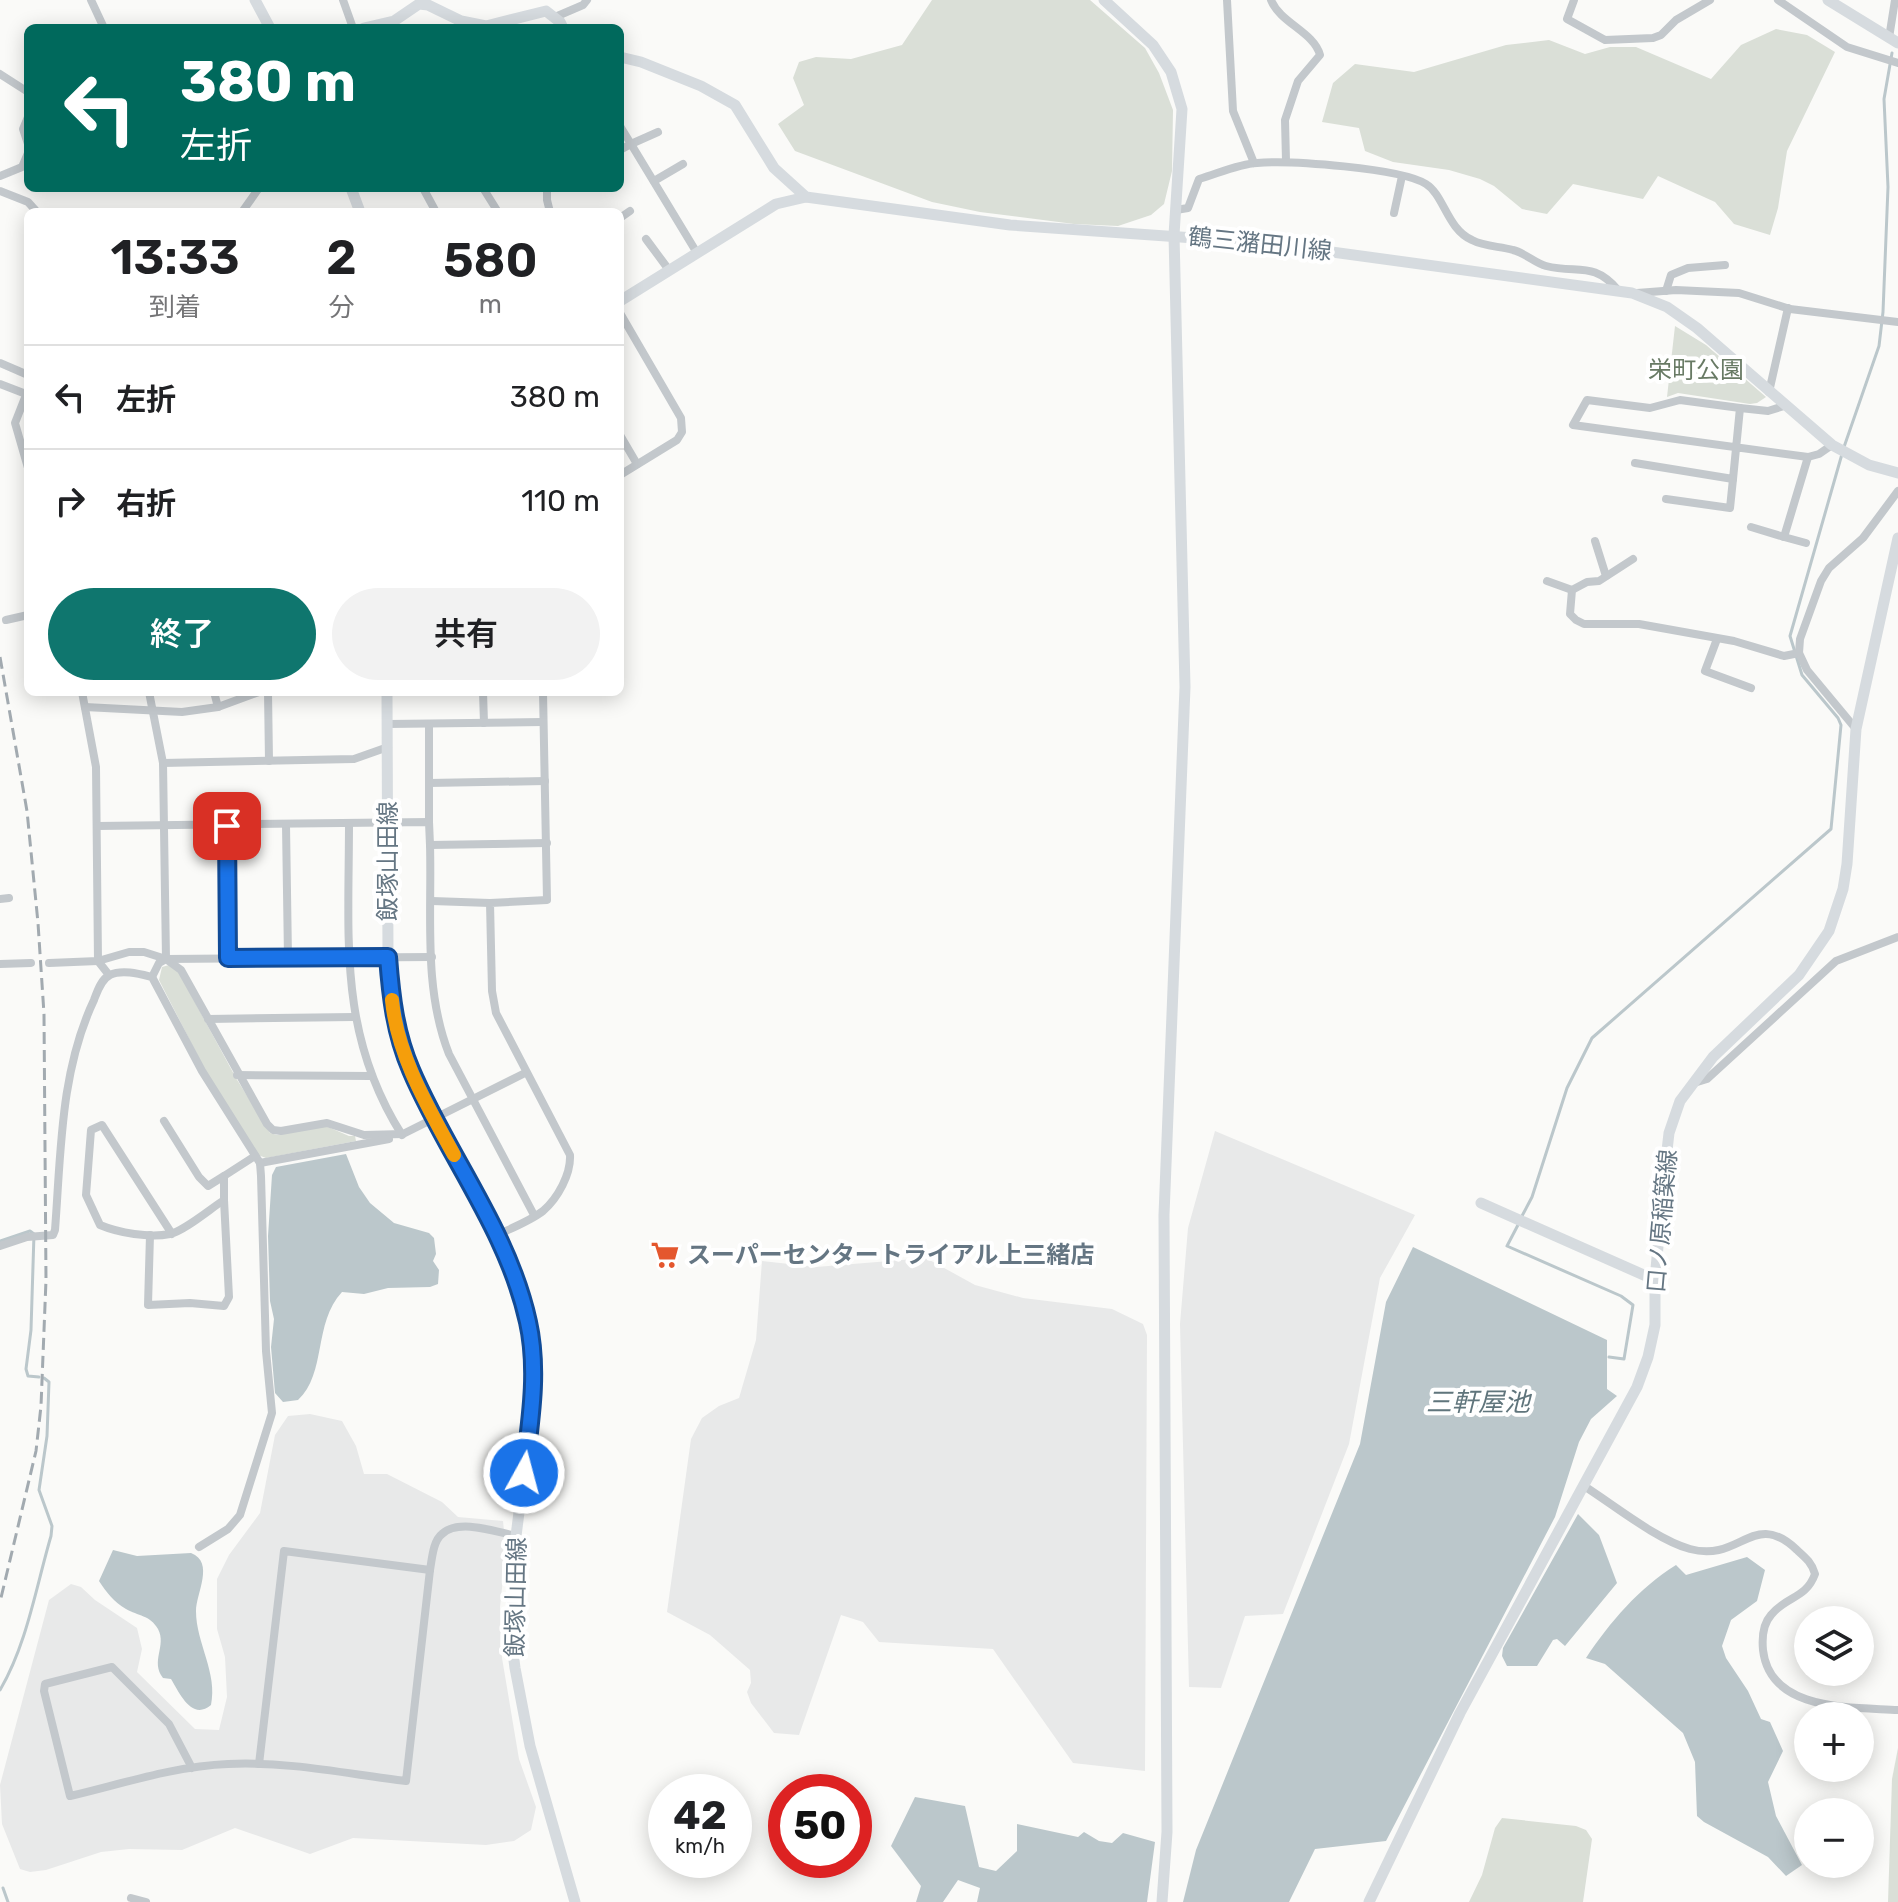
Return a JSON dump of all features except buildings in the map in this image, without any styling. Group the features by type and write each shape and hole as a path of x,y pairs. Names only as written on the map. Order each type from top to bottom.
{"main road":[{"path":"255,0 268,24"},
{"path":"1104,0 1153,45 1171,72 1182,109 1174,235 1185,687 1164,1215 1167,1832 1162,1902"},
{"path":"1828,0 1894,40"},
{"path":"381,24 394,21 418,2 461,21 476,24"},
{"path":"493,24 546,11 560,24"},
{"path":"624,58 701,86 735,105 774,168 806,197"},
{"path":"624,298 776,204 806,197"},
{"name":"鶴三潴田川線","path":"806,197 1010,225 1266,243 1632,293 1667,307 1697,328 1832,445 1869,465 1898,473"},
{"name":"口ノ原稲築線","path":"1369,1902 1460,1713 1637,1387 1655,1325 1655,1280 1669,1133 1680,1101 1713,1057 1799,975 1829,931 1843,889 1847,864 1856,729 1898,538"},
{"name":"飯塚山田線","path":"387,696 388,957 399,1037 410,1069 497,1235 529,1323 533,1366 532,1410 516,1536 511,1607 515,1668 530,1746 575,1902"},
{"path":"1481,1203 1655,1280"}],"street":[{"path":"91,0 102,24"},
{"path":"343,0 352,24"},
{"path":"555,17 583,5 587,0"},
{"path":"1227,0 1233,111 1254,163"},
{"path":"1271,0 1275,9 1316,45 1320,55 1298,81 1285,120 1286,161"},
{"path":"1574,0 1567,19 1605,40 1661,35 1676,20 1710,0"},
{"path":"1778,0 1847,47 1898,63"},
{"path":"1894,40 1895,0"},
{"path":"0,74 24,89"},
{"path":"624,148 658,132"},
{"path":"624,133 697,253"},
{"path":"1176,210 1188,208 1199,179 1254,163 1286,161 1402,176 1426,184 1434,192 1445,214 1463,235 1473,241 1512,249 1547,266 1586,268 1608,279 1618,290"},
{"path":"0,176 22,167 24,162"},
{"path":"654,181 683,164"},
{"path":"1394,213 1402,176"},
{"path":"0,191 28,202 33,208"},
{"path":"624,215 630,211"},
{"path":"646,239 669,270"},
{"path":"1666,291 1671,275 1678,271 1725,265"},
{"path":"1632,293 1739,293 1788,308 1898,322"},
{"path":"1769,393 1788,308"},
{"path":"624,320 681,418 682,432 677,440 624,472"},
{"path":"0,363 24,373"},
{"path":"0,384 24,391"},
{"path":"24,400 15,423 24,454"},
{"path":"1784,406 1768,411 1680,400 1650,408 1587,400 1573,425 1808,457 1832,445"},
{"path":"1666,499 1730,508 1740,408"},
{"path":"624,442 637,464"},
{"path":"1784,537 1808,457"},
{"path":"1635,463 1733,479"},
{"path":"1856,729 1807,670 1799,653 1800,639 1821,581 1829,568 1863,538 1898,491"},
{"path":"1751,527 1806,543"},
{"path":"1595,541 1606,576"},
{"path":"1547,581 1572,590 1606,576 1633,559"},
{"path":"1572,590 1570,614 1584,624 1639,624 1784,656 1799,653"},
{"path":"6,620 24,616"},
{"path":"1717,639 1705,671 1751,688"},
{"path":"83,696 96,767 98,961 109,975"},
{"path":"150,696 163,763 166,959"},
{"path":"215,696 218,707"},
{"path":"85,707 182,712 218,707 248,696"},
{"path":"268,696 269,761"},
{"path":"483,696 484,723"},
{"path":"432,901 490,903 547,900 543,696"},
{"path":"388,724 543,722"},
{"path":"429,724 431,977 440,1030 534,1215"},
{"path":"163,763 354,759 388,747"},
{"path":"429,783 545,781"},
{"path":"97,826 429,822"},
{"path":"349,823 349,957 354,1017 371,1076 382,1102 403,1134"},
{"path":"286,825 288,958"},
{"path":"227,826 228,958"},
{"path":"430,845 547,843"},
{"path":"490,903 492,991 496,1013 570,1155 571,1164 568,1176 544,1210 497,1235"},
{"path":"1690,1085 1707,1079 1836,961 1898,937"},
{"path":"49,963 98,961 129,952 144,952 166,959 432,957"},
{"path":"152,977 159,963 166,959"},
{"path":"166,959 181,970 237,1075 273,1130 327,1123 364,1135 403,1134"},
{"path":"0,964 31,963"},
{"path":"0,1246 53,1235 55,1230 62,1122 70,1075 86,1015 102,982 109,975 130,973 152,977"},
{"path":"152,977 202,1071 257,1160 272,1413 240,1515 228,1529 199,1547"},
{"path":"208,1019 354,1017"},
{"path":"164,1121 199,1177 208,1186 257,1160 383,1141 403,1134 525,1073"},
{"path":"237,1075 371,1076"},
{"path":"172,1234 102,1125 91,1130 86,1195 100,1225 112,1230 150,1235 172,1234 224,1200"},
{"path":"150,1235 148,1305 190,1303 224,1306 229,1297 224,1176"},
{"path":"1584,1486 1670,1541 1689,1549 1722,1551 1758,1534 1770,1532 1786,1539 1812,1564 1815,1574 1805,1593 1769,1616 1763,1630 1762,1646 1771,1677 1791,1694 1812,1700 1840,1706 1898,1710"},
{"path":"192,1768 169,1724 112,1667 45,1684 44,1691 70,1796 192,1768 226,1764 259,1764 406,1781 430,1570 440,1535 453,1527 516,1536"},
{"path":"259,1764 284,1551 430,1570"},
{"path":"131,1898 146,1902"}],"shaded area":[{"path":"1215,1131 1415,1215 1380,1278 1349,1444 1283,1614 1245,1616 1221,1688 1189,1687 1180,1324 1188,1228"},
{"path":"926,1258 975,1285 1023,1298 1112,1309 1143,1324 1147,1335 1145,1771 1073,1763 993,1649 879,1642 863,1622 841,1615 799,1735 774,1733 751,1703 747,1692 751,1683 750,1670 710,1635 667,1612 691,1439 702,1418 719,1406 739,1398 756,1340 762,1261 816,1267"},
{"path":"310,1414 342,1421 356,1446 364,1474 387,1474 442,1502 458,1517 503,1521 506,1550 500,1607 502,1658 519,1759 536,1807 531,1830 514,1841 486,1845 353,1838 310,1854 235,1828 182,1850 101,1852 46,1870 30,1872 20,1869 2,1824 0,1785 49,1600 71,1584 81,1587 137,1628 142,1649 137,1672 195,1729 219,1730 227,1697 225,1657 217,1629 217,1579 229,1555 260,1513 275,1435 288,1416"}],"green space":[{"path":"932,0 1090,0 1145,48 1159,73 1173,110 1172,171 1164,204 1151,215 1118,226 1074,224 980,212 932,202 795,151 778,124 804,105 793,78 799,62 816,57 851,59 902,45"},
{"path":"1776,29 1807,35 1835,52 1787,151 1778,208 1770,235 1734,224 1715,202 1658,176 1643,199 1573,184 1547,214 1522,209 1494,186 1480,179 1449,170 1393,162 1365,151 1359,128 1322,122 1333,83 1355,64 1414,72 1506,45 1549,40 1585,54 1610,47 1636,47 1711,79 1741,45"},
{"name":"栄町公園","path":"1675,326 1706,345 1766,397 1750,404 1678,393 1667,397"},
{"path":"169,965 178,971 236,1078 270,1133 277,1135 326,1126 355,1136 356,1141 266,1158 258,1155 204,1068 159,980 162,967"},
{"path":"1898,1748 1898,1902 1888,1902 1892,1779"},
{"path":"1502,1818 1576,1826 1586,1830 1592,1839 1583,1902 1469,1902 1482,1875 1495,1828"}],"water":[{"path":"346,1154 359,1187 370,1203 394,1223 429,1233 434,1238 436,1254 433,1261 439,1270 438,1284 388,1288 364,1294 342,1292 327,1318 307,1389 298,1400 283,1402 275,1393 271,1347 274,1319 270,1301 268,1236 272,1175 276,1167"},
{"name":"三軒屋池","path":"1413,1247 1607,1340 1607,1389 1617,1396 1591,1419 1579,1442 1555,1517 1386,1841 1315,1849 1289,1902 1183,1902 1196,1850 1360,1444 1386,1302"},
{"path":"1578,1514 1599,1535 1617,1583 1565,1646 1557,1639 1553,1640 1537,1666 1507,1666 1502,1656 1503,1648"},
{"path":"113,1550 137,1556 191,1553 202,1563 196,1611 199,1635 212,1681 211,1705 198,1710 192,1708 171,1679 163,1678 158,1666 161,1641 155,1624 118,1603 99,1581"},
{"path":"1747,1557 1765,1570 1757,1601 1731,1620 1722,1646 1761,1719 1770,1722 1783,1751 1768,1782 1776,1816 1794,1850 1794,1870 1786,1876 1768,1857 1697,1816 1695,1762 1683,1733 1605,1664 1586,1658 1605,1631 1649,1584 1676,1565 1686,1575"},
{"path":"915,1797 965,1806 979,1867 996,1871 1017,1851 1017,1824 1078,1837 1084,1832 1099,1841 1112,1843 1123,1833 1155,1842 1147,1902 977,1902 980,1888 958,1880 943,1902 916,1902 921,1886 891,1846"}],"waterway":[{"path":"1844,447 1879,346 1888,187 1884,99 1892,53"},
{"path":"1522,1216 1532,1197 1567,1088 1592,1038 1831,829 1841,725 1802,675 1790,636 1842,454"},
{"path":"1519,1223 1507,1246 1621,1296 1633,1305 1624,1359 1609,1357"},
{"path":"0,1241 30,1231 34,1234 31,1330 26,1369 28,1376 39,1377"},
{"path":"0,1690 24,1635 51,1536 52,1526 39,1490 47,1436 49,1382 44,1378"},
{"path":"3,1888 8,1902"}],"railway":[{"path":"0,657 27,811 38,923 44,1014 46,1280 36,1451 0,1602"}],"slow traffic":[{"path":"392,1000 399,1037 410,1069 454,1155"}],"place":[{"name":"スーパーセンタートライアル上三緒店","path":"665,1255"}],"route":[{"path":"227,826 228,958 388,957 393,1010 410,1069 497,1235 529,1323 533,1388 524,1473"}]}
